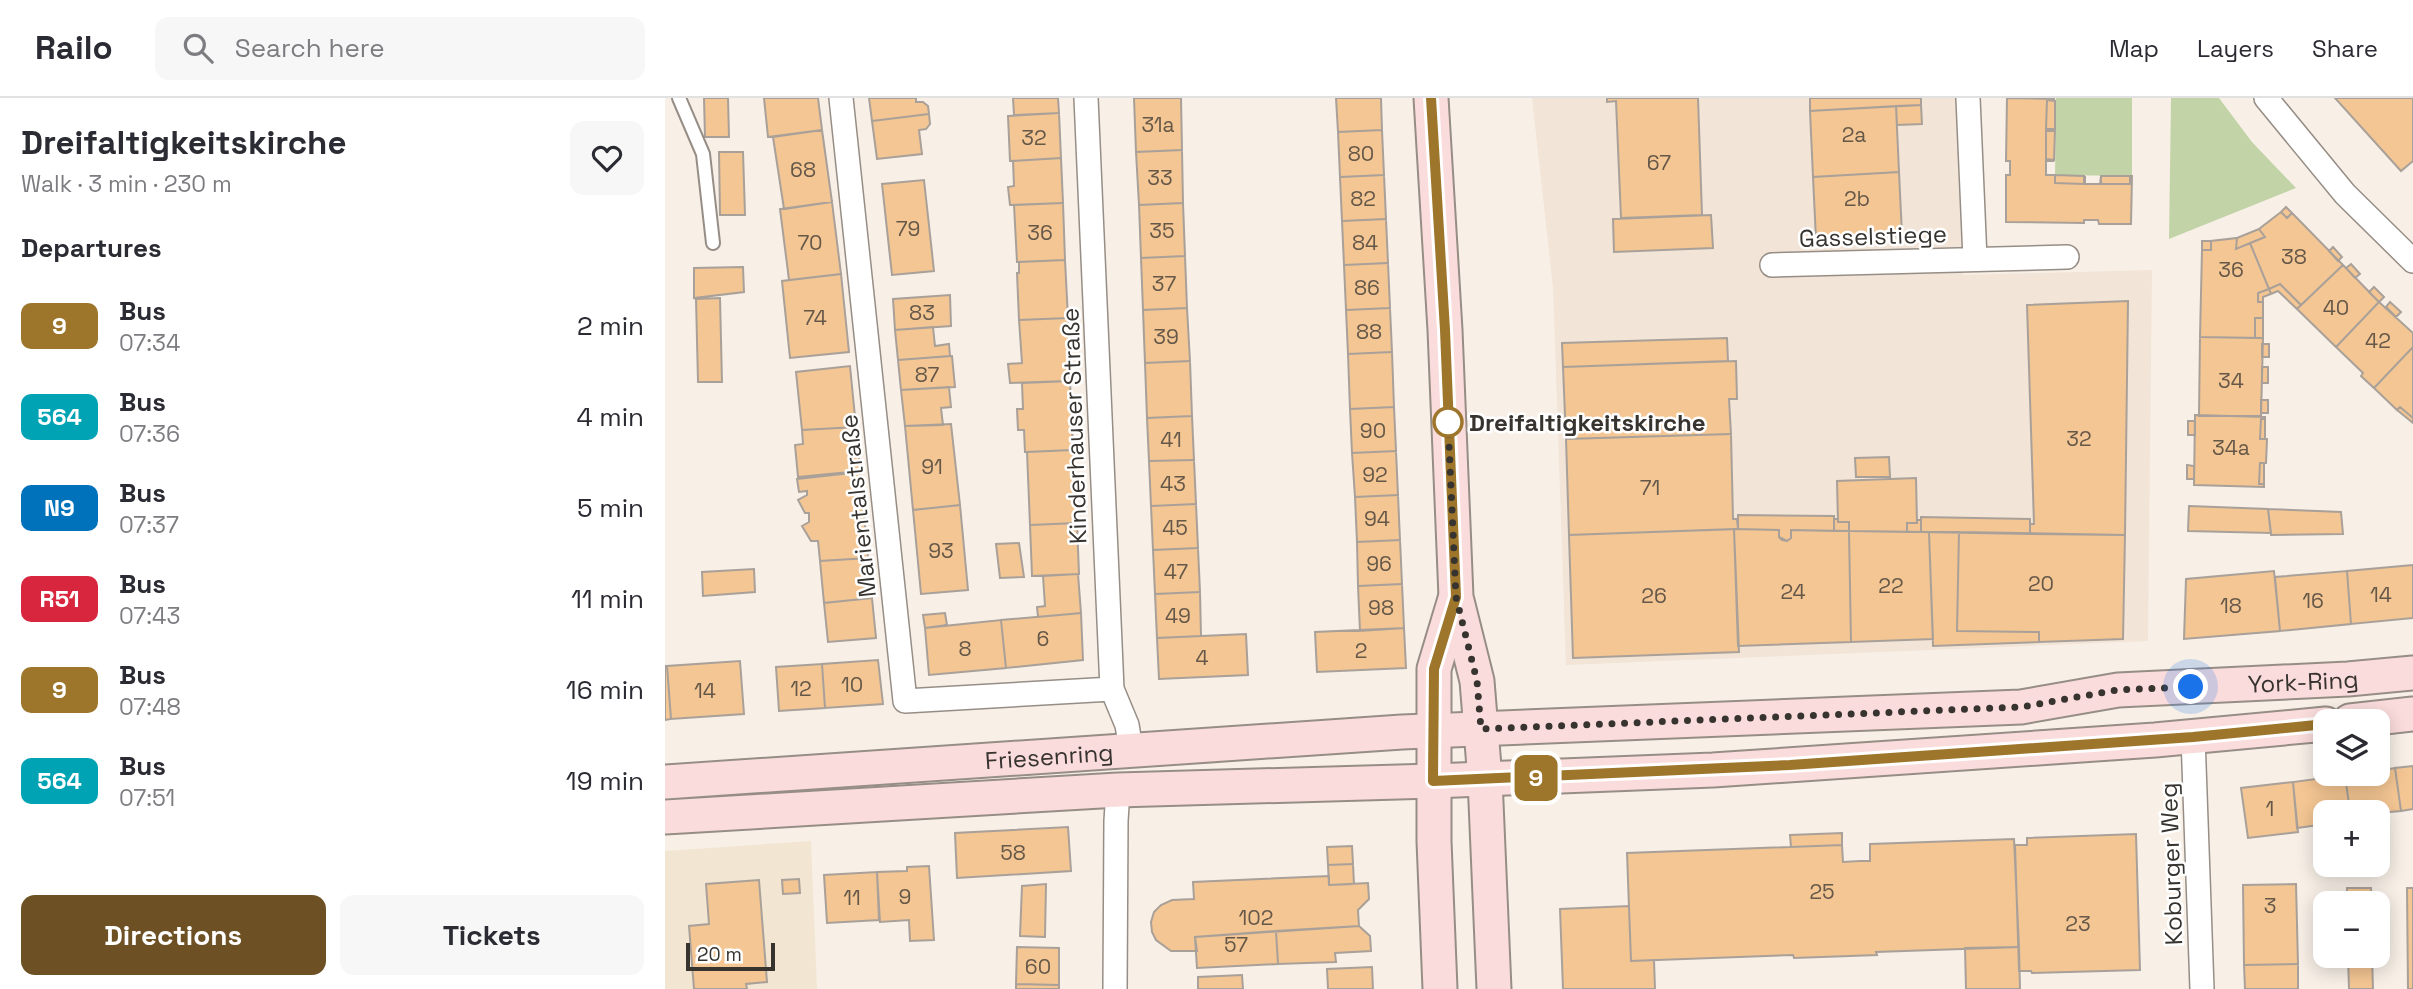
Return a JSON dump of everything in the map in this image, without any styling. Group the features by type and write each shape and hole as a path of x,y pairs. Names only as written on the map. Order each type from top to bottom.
{"main road":[{"path":"1431,98 1445,330 1456,597 1477,681 1485,779 1494,989"},
{"path":"1440,989 1433,781 1434,669 1456,597"},
{"name":"York-Ring","path":"1434,731 2021,707 2117,690 2348,679 2413,673"},
{"name":"York-Ring","path":"2390,717 2413,714"},
{"name":"York-Ring","path":"1485,779 1713,770 2193,737 2313,725"},
{"name":"Friesenring","path":"665,782 1434,731"},
{"name":"Friesenring","path":"665,817 1118,790 1485,779"}],"street":[{"name":"Marientalstraße","path":"841,98 905,701 1112,689"},
{"name":"Kinderhauser Straße","path":"1086,98 1112,689 1127,725 1131,749"},
{"name":"Gasselstiege","path":"1968,98 1975,259"},
{"path":"2266,98 2345,194 2413,261"},
{"name":"Gasselstiege","path":"1772,265 2067,257"},
{"name":"Koburger Weg","path":"2193,737 2202,989"},
{"path":"1115,989 1118,790"}],"lane":[{"path":"679,98 703,154 713,243"}],"shaded area":[{"path":"1532,98 1956,98 1963,275 2152,270 2148,641 1566,665 1553,287"},
{"path":"811,841 817,989 665,989 665,851"}],"green space":[{"path":"2056,98 2132,98 2132,176 2055,175"},
{"path":"2171,98 2219,98 2252,142 2296,188 2169,239"}],"building":[{"path":"704,98 728,98 729,137 705,137"},
{"path":"764,98 818,98 822,130 768,137"},
{"path":"869,98 916,98 916,102 923,102 928,106 929,114 872,121"},
{"path":"1013,98 1058,98 1059,113 1014,115"},
{"path":"1134,98 1181,98 1182,150 1136,152"},
{"path":"1336,98 1381,98 1382,130 1338,132"},
{"path":"1607,98 1698,98 1702,215 1621,218 1616,101 1607,102"},
{"path":"1810,98 1921,98 1921,105 1810,111"},
{"path":"2007,98 2055,99 2047,100 2046,129 2055,131 2046,131 2046,159 2054,161 2046,161 2046,175 2055,175 2055,183 2084,184 2085,176 2085,184 2100,184 2101,176 2101,184 2130,184 2132,176 2131,224 2099,224 2098,220 2084,220 2084,223 2006,222 2006,175 2010,175 2010,161 2006,161"},
{"path":"2335,98 2413,98 2413,161 2401,171"},
{"path":"2047,100 2055,101 2055,129 2046,129"},
{"path":"1921,105 1922,124 1897,125 1896,106"},
{"path":"1896,106 1899,172 1813,177 1810,111"},
{"path":"1059,113 1061,158 1010,161 1008,116"},
{"path":"929,114 930,124 926,129 919,130 922,154 877,159 872,121"},
{"path":"822,130 832,202 784,209 773,137"},
{"path":"1382,130 1384,175 1340,177 1338,132"},
{"path":"2046,131 2055,131 2054,160 2046,159"},
{"path":"1182,150 1183,203 1139,205 1136,152"},
{"path":"719,152 743,152 745,215 720,215"},
{"path":"1061,158 1063,203 1010,205 1008,187 1014,186 1013,161"},
{"path":"1899,172 1902,235 1816,239 1813,177"},
{"path":"1384,175 1386,219 1342,221 1340,177"},
{"path":"2055,175 2084,176 2084,184 2055,183"},
{"path":"2101,176 2130,176 2130,184 2101,184"},
{"path":"924,180 934,271 892,275 882,184"},
{"path":"832,202 841,274 789,280 780,209"},
{"path":"1063,203 1065,260 1017,262 1014,205"},
{"path":"1183,203 1185,256 1141,258 1139,205"},
{"path":"2286,207 2292,213 2287,218 2281,212"},
{"path":"2281,212 2287,218 2292,213 2343,265 2301,305 2280,284 2269,289 2250,243 2265,237 2259,229"},
{"path":"1711,215 1713,248 1614,252 1613,219"},
{"path":"1386,219 1388,263 1344,265 1342,221"},
{"path":"2259,229 2265,237 2236,249 2237,238"},
{"path":"2237,238 2236,249 2250,243 2269,289 2258,293 2258,302 2263,302 2263,318 2255,318 2255,338 2200,337 2202,250 2211,250 2211,241"},
{"path":"2202,241 2211,241 2211,250 2202,250"},
{"path":"2333,247 2342,257 2338,261 2329,251"},
{"path":"1185,256 1187,308 1143,310 1141,258"},
{"path":"1065,260 1068,318 1019,320 1019,262"},
{"path":"1388,263 1390,308 1346,310 1344,265"},
{"path":"2351,264 2360,274 2355,278 2346,268"},
{"path":"2343,265 2379,302 2336,347 2297,309"},
{"path":"743,267 744,292 694,298 694,268"},
{"path":"841,274 849,352 790,358 782,281"},
{"path":"2280,284 2301,305 2297,309 2278,291 2271,294 2269,289"},
{"path":"2374,287 2384,297 2379,302 2369,292"},
{"path":"2269,289 2271,294 2263,297 2263,302 2258,302 2258,293"},
{"path":"950,295 951,326 895,330 893,299"},
{"path":"720,298 722,382 698,382 696,299"},
{"path":"2128,301 2125,535 2030,534 2030,524 2034,524 2027,305"},
{"path":"2379,302 2413,333 2413,347 2374,388 2361,376 2363,373 2336,347"},
{"path":"2390,302 2401,312 2396,317 2386,307"},
{"path":"1187,308 1190,361 1145,363 1143,310"},
{"path":"1390,308 1392,352 1348,354 1346,310"},
{"path":"1068,318 1070,381 1010,383 1008,364 1022,363 1019,320"},
{"path":"2255,318 2263,318 2263,338 2255,338"},
{"path":"933,327 935,346 949,344 950,356 898,360 895,330"},
{"path":"2200,337 2263,338 2261,416 2199,416"},
{"path":"1727,338 1728,361 1563,367 1562,343"},
{"path":"2262,344 2269,344 2269,357 2262,357"},
{"path":"2413,347 2413,418 2400,407 2397,410 2374,388"},
{"path":"1392,352 1394,407 1350,409 1348,354"},
{"path":"952,356 955,387 901,390 898,360"},
{"path":"1190,361 1192,416 1147,418 1145,363"},
{"path":"1736,361 1737,399 1729,399 1731,434 1566,439 1563,367"},
{"path":"850,366 856,427 802,430 796,372"},
{"path":"2262,367 2268,367 2268,383 2262,383"},
{"path":"1070,381 1073,450 1025,452 1024,430 1018,430 1017,409 1023,409 1022,383"},
{"path":"949,387 951,407 941,408 943,425 905,426 901,390"},
{"path":"2261,400 2268,400 2268,413 2261,413"},
{"path":"1394,407 1396,451 1352,453 1350,409"},
{"path":"2400,407 2413,418 2413,423 2397,410"},
{"path":"2195,415 2265,417 2261,419 2260,439 2267,439 2266,463 2260,463 2259,484 2264,484 2264,487 2194,485"},
{"path":"1192,416 1194,460 1149,461 1147,418"},
{"path":"2261,419 2265,419 2265,439 2260,439"},
{"path":"2188,421 2195,421 2195,435 2188,435"},
{"path":"951,424 960,505 913,510 905,426"},
{"path":"856,427 860,471 798,477 795,445 803,444 802,430"},
{"path":"1731,434 1733,519 1737,519 1738,529 1569,535 1566,439"},
{"path":"1073,450 1077,523 1030,525 1027,452"},
{"path":"1396,451 1398,495 1355,497 1352,453"},
{"path":"1889,457 1890,477 1856,477 1855,458"},
{"path":"1194,460 1196,504 1151,506 1149,461"},
{"path":"2260,463 2264,463 2264,484 2259,484"},
{"path":"2187,465 2194,466 2194,479 2187,479"},
{"path":"860,472 868,558 820,561 818,541 811,541 802,526 809,522 809,513 805,513 798,500 807,495 807,491 799,492 797,479"},
{"path":"1916,478 1917,523 1907,523 1907,532 1849,531 1849,522 1838,522 1837,481"},
{"path":"1398,495 1400,540 1357,542 1355,497"},
{"path":"1196,504 1198,548 1153,550 1151,506"},
{"path":"960,505 968,590 921,594 913,510"},
{"path":"2189,506 2268,509 2271,533 2188,531"},
{"path":"2268,509 2341,512 2343,534 2271,535"},
{"path":"1738,515 1834,516 1834,531 1791,530 1791,538 1787,541 1779,537 1779,530 1738,529"},
{"path":"1921,517 2030,519 2030,534 1921,532"},
{"path":"1834,519 1838,519 1838,522 1849,522 1849,531 1834,531"},
{"path":"1917,520 1921,520 1921,532 1907,532 1907,523 1917,523"},
{"path":"1077,523 1079,574 1032,576 1030,525"},
{"path":"1734,529 1779,530 1779,537 1787,541 1791,538 1791,530 1849,531 1851,642 1738,646"},
{"path":"1734,529 1739,652 1573,658 1569,535"},
{"path":"1849,531 1929,532 1933,639 1851,642"},
{"path":"1929,532 1959,532 1957,631 2039,632 2039,642 1933,646"},
{"path":"1959,532 2125,535 2123,639 2039,642 2039,632 1957,631"},
{"path":"1400,540 1402,584 1358,586 1357,542"},
{"path":"1019,543 1024,577 1000,578 996,544"},
{"path":"1198,548 1200,592 1155,594 1153,550"},
{"path":"868,558 872,598 824,603 820,561"},
{"path":"2413,565 2413,618 2351,624 2347,571"},
{"path":"754,569 755,592 703,596 702,572"},
{"path":"2274,571 2280,631 2184,639 2186,579"},
{"path":"2347,571 2351,624 2280,631 2275,577"},
{"path":"1078,574 1081,613 1038,617 1037,607 1045,606 1043,576"},
{"path":"1402,584 1404,628 1360,631 1358,586"},
{"path":"1200,592 1201,636 1157,638 1155,594"},
{"path":"872,598 876,638 828,642 824,603"},
{"path":"945,613 947,625 925,628 923,615"},
{"path":"1081,613 1083,660 1006,668 1001,620"},
{"path":"1001,620 1006,668 929,675 925,628"},
{"path":"1404,628 1406,668 1317,672 1315,632"},
{"path":"1246,634 1248,675 1159,679 1157,638"},
{"path":"878,660 883,704 825,708 822,664"},
{"path":"740,661 744,714 671,719 667,666"},
{"path":"822,664 825,708 779,711 776,667"},
{"path":"665,666 671,719 665,720"},
{"path":"2413,766 2413,809 2401,811 2395,768"},
{"path":"2395,768 2401,811 2390,812 2390,800 2348,800 2346,786 2390,786 2390,769"},
{"path":"2313,779 2313,786 2346,786 2348,800 2313,800 2313,826 2297,828 2293,782"},
{"path":"2293,782 2298,832 2248,838 2241,788"},
{"path":"1068,827 1071,871 957,878 955,833"},
{"path":"1842,833 1842,845 1791,847 1790,835"},
{"path":"2136,834 2140,970 2032,973 2019,971 2015,845 2027,845 2027,838"},
{"path":"2014,839 2019,947 1794,958 1793,955 1631,961 1627,853 1842,845 1843,862 1870,861 1870,844"},
{"path":"1352,846 1353,864 1328,865 1327,847"},
{"path":"1353,864 1354,884 1329,885 1328,865"},
{"path":"929,866 934,940 910,941 909,920 880,922 877,872 907,871 907,867"},
{"path":"877,872 879,920 827,923 824,875"},
{"path":"1329,876 1329,885 1368,883 1369,899 1358,910 1359,926 1195,937 1197,951 1171,951 1156,940 1152,932 1154,912 1161,905 1172,900 1194,899 1193,882"},
{"path":"799,879 800,893 783,894 782,880"},
{"path":"759,880 767,982 746,984 747,989 694,989 689,926 709,924 706,884"},
{"path":"1046,884 1045,937 1020,936 1022,886"},
{"path":"2296,884 2298,964 2244,965 2243,885"},
{"path":"2347,888 2371,888 2371,891 2347,891"},
{"path":"2407,888 2413,888 2413,989 2408,989"},
{"path":"1629,906 1631,961 1654,960 1655,989 1563,989 1560,909"},
{"path":"1359,926 1370,936 1371,951 1335,953 1336,962 1278,964 1276,931"},
{"path":"1276,931 1278,964 1197,968 1195,937"},
{"path":"1017,947 1059,948 1059,985 1016,984"},
{"path":"2019,947 2020,989 1966,989 1965,948"},
{"path":"2298,964 2298,989 2245,989 2244,965"},
{"path":"1372,967 1373,989 1328,989 1327,969"},
{"path":"2348,968 2372,968 2373,989 2349,989"},
{"path":"1242,975 1243,989 1198,989 1198,977"},
{"path":"1016,984 1059,985 1059,989 1016,989"}],"bus line":[{"name":"9","path":"1431,98 1445,330 1456,597 1434,669 1433,781 1713,770 2047,748 2313,725"}],"place":[{"name":"Dreifaltigkeitskirche","path":"1448,422"}],"route":[{"path":"1448,422 1456,597 1477,681 1481,729 2021,707 2117,690 2191,687"}]}
